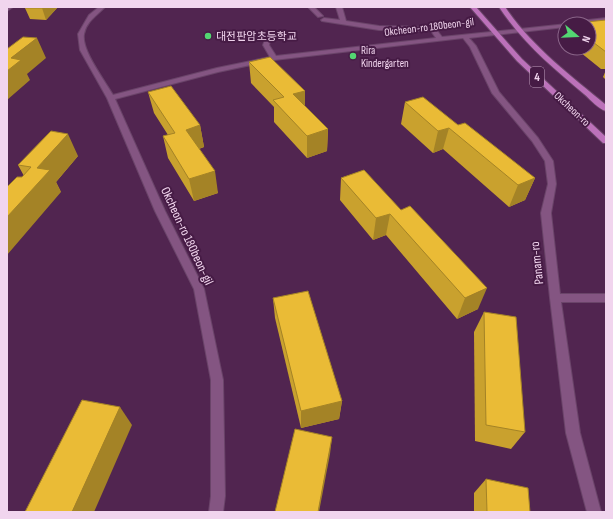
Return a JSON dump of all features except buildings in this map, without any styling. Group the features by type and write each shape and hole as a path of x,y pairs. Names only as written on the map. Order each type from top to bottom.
{"main road":[{"name":"Okcheon-ro","path":"474,7 492,32 532,72 606,141"},
{"name":"Okcheon-ro","path":"502,7 519,30 538,49 606,109"}],"street":[{"name":"Okcheon-ro 180beon-gil","path":"102,7 91,16 81,34 83,50 111,98 160,210 199,289 217,380 218,496 216,512"},
{"path":"311,7 322,18 379,28 433,29 440,39"},
{"path":"339,7 343,22"},
{"name":"Okcheon-ro 180beon-gil","path":"111,98 217,70 274,58 492,32 557,26"},
{"name":"Panam-ro","path":"464,36 473,46 496,93 535,140 549,161 552,184 546,212 555,298 573,432 594,512"},
{"path":"267,41 266,45 274,58"},
{"path":"555,298 606,298"}],"place":[{"name":"대전판암초등학교","path":"208,36"},
{"name":"Rira Kindergarten","path":"353,56"}]}
